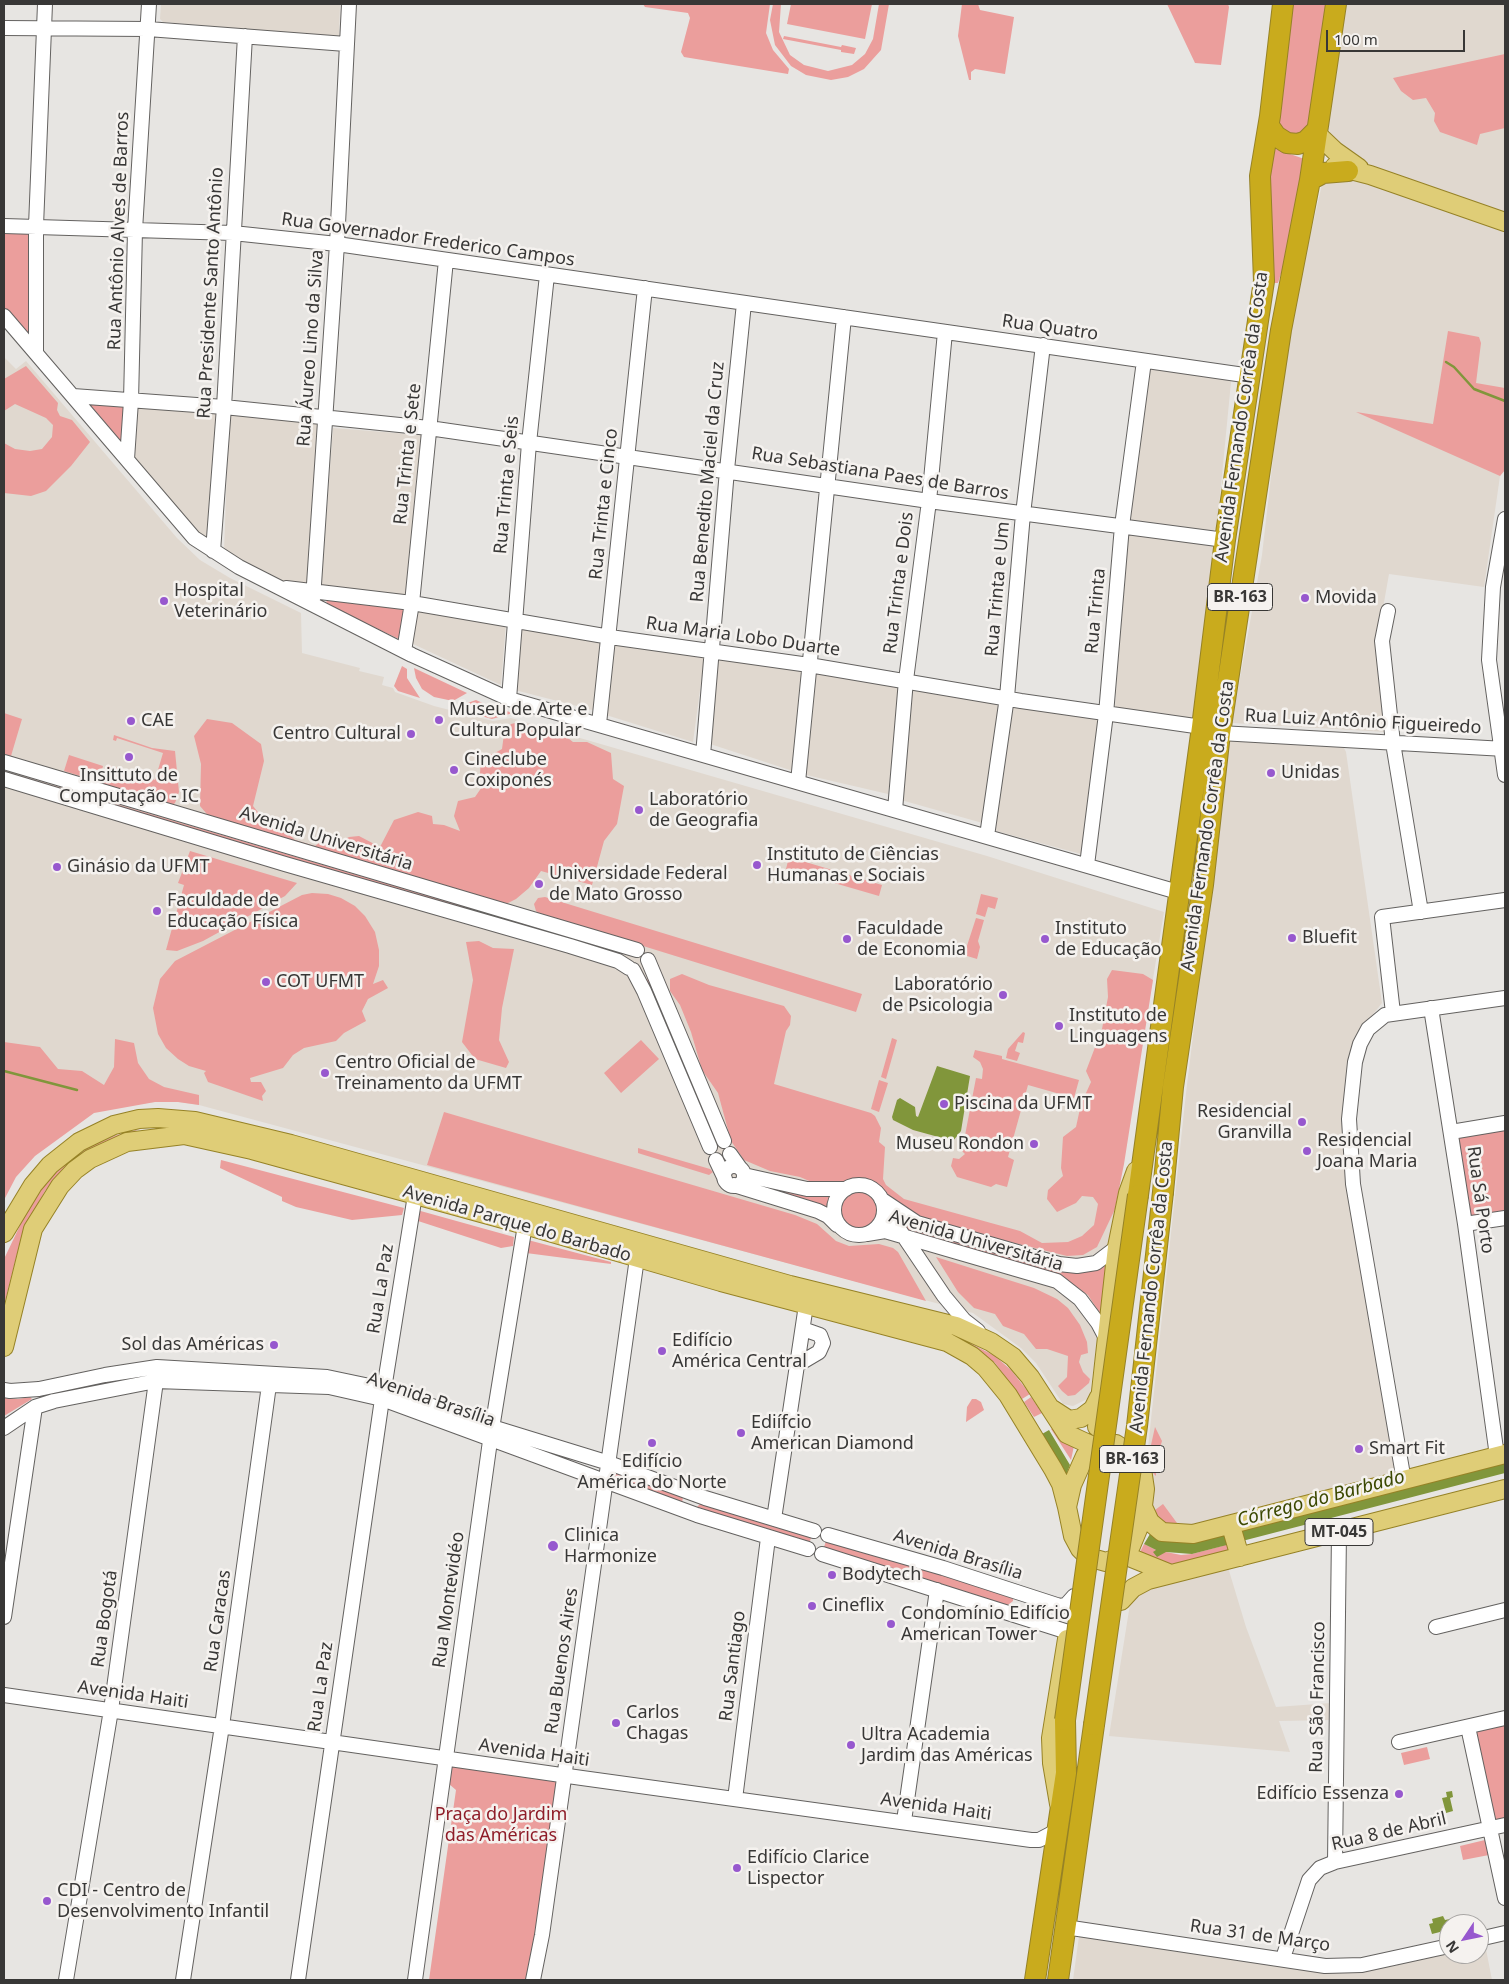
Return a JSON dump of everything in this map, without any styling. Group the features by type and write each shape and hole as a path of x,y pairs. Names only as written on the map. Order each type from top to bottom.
{"highway":[{"name":"Avenida Fernando Corrêa da Costa","path":"1058,1980 1137,1426 1173,1087 1203,885 1224,540 1251,376 1264,281 1260,176 1269,126 1283,4"},
{"name":"Avenida Fernando Corrêa da Costa","path":"1035,1980 1066,1773 1066,1720 1178,892 1211,730 1281,330 1310,180 1336,4"},
{"path":"1269,126 1276,136 1312,158"},
{"path":"1287,143 1298,144 1306,141 1316,132"},
{"path":"1310,180 1323,173 1348,171"},
{"path":"1178,892 1189,900 1191,906 1187,941 1192,953"}],"main road":[{"path":"1316,132 1335,151 1370,175"},
{"path":"1312,158 1348,171 1370,175 1505,222"},
{"name":"Avenida Fernando Corrêa da Costa","path":"1142,1469 1142,1445 1173,1178 1176,1133 1173,1087"},
{"name":"Avenida Parque do Barbado","path":"4,1233 33,1184 50,1165 79,1142 114,1125 139,1119 188,1121 291,1144 762,1277 927,1318 974,1332 1013,1357 1022,1367 1067,1434 1094,1446"},
{"name":"Avenida Parque do Barbado","path":"4,1347 33,1229 46,1206 75,1170 90,1159 127,1142 184,1135 214,1141 415,1195 637,1258 947,1342 972,1356 997,1380 1016,1406 1069,1500"},
{"name":"Avenida Fernando Corrêa da Costa","path":"1094,1446 1117,1247 1128,1193 1143,1158"},
{"path":"1050,1408 1069,1420 1081,1418 1093,1409 1100,1397"},
{"path":"1109,1443 1123,1447 1134,1456 1142,1469 1145,1490 1143,1516 1127,1551 1110,1561 1094,1560 1088,1557 1077,1544 1069,1500 1077,1472 1094,1446 1109,1443"},
{"name":"MT-045","path":"1143,1516 1162,1532 1193,1534 1232,1529 1501,1455"},
{"name":"MT-045","path":"1121,1601 1132,1588 1140,1584 1239,1554 1339,1532 1505,1489"},
{"path":"1232,1529 1239,1554"},
{"name":"Avenida Fernando Corrêa da Costa","path":"1059,1822 1051,1738 1074,1596 1078,1566 1077,1544"},
{"path":"1127,1551 1172,1574"},
{"name":"Avenida Fernando Corrêa da Costa","path":"1085,1783 1100,1740 1127,1551"}],"street":[{"path":"36,353 36,226 45,4"},
{"name":"Rua Antônio Alves de Barros","path":"127,459 131,401 135,230 149,4"},
{"name":"Rua Áureo Lino da Silva","path":"312,605 337,244 349,4"},
{"path":"4,28 148,29 346,44"},
{"name":"Rua Presidente Santo Antônio","path":"213,551 224,407 245,36"},
{"name":"Rua Governador Frederico Campos","path":"4,226 233,233 337,244 844,317"},
{"name":"Rua Trinta e Sete","path":"404,651 412,603 446,260"},
{"name":"Rua Trinta e Seis","path":"509,699 529,442 546,275"},
{"name":"Rua Trinta e Cinco","path":"599,724 610,637 645,288"},
{"name":"Rua Benedito Maciel da Cruz","path":"703,755 727,470 744,303"},
{"path":"4,316 194,538 213,551 278,587 404,651 509,699 1178,892"},
{"path":"798,782 844,317"},
{"name":"Rua Quatro","path":"844,317 1251,376"},
{"name":"Rua Trinta e Dois","path":"895,810 906,680 929,501 945,332"},
{"name":"Rua Trinta e Um","path":"987,836 1007,697 1023,514 1043,345"},
{"name":"Rua Trinta","path":"1088,865 1106,714 1122,526 1144,361"},
{"name":"Rua Sebastiana Paes de Barros","path":"73,396 224,407 429,428 929,501 1224,540"},
{"path":"1505,519 1499,588 1489,660 1503,749 1505,775"},
{"name":"Rua Maria Lobo Duarte","path":"278,587 412,603 610,637 809,664 1211,730"},
{"path":"1388,611 1382,641 1393,743 1421,912"},
{"name":"Rua Luiz Antônio Figueiredo","path":"1211,730 1503,749"},
{"name":"Avenida Universitária","path":"4,762 645,953 724,1140"},
{"name":"Avenida Universitária","path":"4,779 570,946 618,961 631,969"},
{"path":"1393,1013 1382,917 1505,900"},
{"path":"637,950 633,951 627,959 644,991 713,1154 730,1182 742,1181 742,1171 730,1154"},
{"path":"631,969 641,971 645,968 648,960"},
{"path":"1404,1481 1363,1233 1356,1203 1348,1119 1351,1083 1360,1044 1376,1020 1385,1015 1505,998"},
{"name":"Rua Sá Porto","path":"1431,1008 1465,1224 1500,1420 1501,1455"},
{"path":"1451,1132 1505,1123"},
{"name":"Avenida Universitária","path":"742,1171 807,1189 846,1188 861,1185 870,1188 883,1203 917,1223 1059,1264 1077,1266 1096,1263 1117,1247"},
{"name":"Avenida Universitária","path":"730,1182 818,1211 828,1216 851,1235 885,1231 1066,1286 1090,1311 1107,1340"},
{"path":"838,1225 833,1209 839,1194 846,1188"},
{"name":"Rua La Paz","path":"298,1980 383,1394 415,1195"},
{"path":"883,1203 944,1296 964,1320 991,1342"},
{"name":"Avenida Universitária","path":"867,1234 880,1224 883,1203"},
{"path":"1465,1224 1505,1218"},
{"name":"Rua Montevidéo","path":"415,1980 491,1434 525,1225"},
{"name":"Rua Buenos Aires","path":"533,1980 542,1935 637,1258"},
{"path":"927,1318 939,1311 944,1296"},
{"path":"774,1519 806,1304"},
{"path":"797,1365 819,1352 823,1343 820,1335 802,1329"},
{"name":"Avenida Brasília","path":"4,1390 10,1392 39,1389 105,1375 157,1367 292,1379 329,1388 383,1394 491,1434 607,1482 697,1515 808,1549"},
{"name":"Avenida Brasília","path":"4,1428 35,1407 81,1395 156,1381 269,1385 292,1379"},
{"name":"Rua Bogotá","path":"66,1980 111,1710 156,1381"},
{"name":"Rua Caracas","path":"183,1980 222,1726 269,1385"},
{"path":"4,1617 35,1407"},
{"name":"Avenida Brasília","path":"491,1434 609,1463 683,1491 814,1531"},
{"path":"681,1509 685,1502 683,1491"},
{"path":"697,1515 694,1512 693,1505 705,1498"},
{"name":"Rua São Francisco","path":"1334,1862 1339,1532"},
{"name":"Avenida Brasília","path":"828,1535 943,1568 1060,1606 1066,1605 1074,1596"},
{"name":"Rua Santiago","path":"735,1799 768,1538"},
{"path":"822,1554 1068,1632"},
{"path":"904,1821 938,1590"},
{"path":"1006,1612 1019,1606 1014,1592"},
{"path":"1436,1627 1505,1610"},
{"name":"Avenida Haiti","path":"4,1695 564,1776 1039,1840 1059,1822"},
{"path":"1399,1742 1505,1718"},
{"path":"1468,1727 1505,1898"},
{"name":"Rua 8 de Abril","path":"1282,1958 1311,1877 1320,1868 1334,1862 1505,1825"},
{"name":"Rua 31 de Março","path":"1065,1926 1325,1966 1349,1966 1439,1948"},
{"path":"1489,1937 1505,1933"}],"shaded area":[{"path":"161,4 340,4 339,36 163,22 160,19"},
{"path":"1342,4 1505,4 1505,213 1353,159 1334,143 1328,127"},
{"path":"1362,178 1505,228 1505,470 1500,476 1484,587 1389,574 1377,642 1386,732 1232,723 1262,555 1287,337 1323,180"},
{"name":"Universidade Federal de Mato Grosso","path":"4,357 16,369 26,361 177,538 200,560 230,578 301,613 302,653 360,668 359,671 384,677 382,685 393,688 395,692 434,706 493,721 511,718 987,856 1164,912 1115,1209 1090,1395 1087,1399 1073,1406 1063,1404 1036,1363 1021,1348 973,1313 199,1105 178,1102 155,1102 4,1124"},
{"path":"1155,365 1229,377 1231,382 1217,527 1213,531 1132,520 1128,516 1148,369"},
{"path":"135,404 224,407 210,545 133,457"},
{"path":"229,413 318,417 310,585 288,583 224,552"},
{"path":"333,428 422,435 406,597 321,585"},
{"path":"1127,533 1219,546 1198,722 1115,707"},
{"path":"415,608 506,623 501,685 411,643"},
{"path":"517,624 608,639 600,712 511,689"},
{"path":"613,639 705,653 693,742 606,715"},
{"path":"715,653 807,668 793,771 707,743"},
{"path":"811,666 903,681 888,794 802,774"},
{"path":"911,684 1003,699 986,824 901,800"},
{"path":"1008,701 1099,716 1081,854 996,831"},
{"path":"1229,739 1342,744 1346,752 1382,1003 1358,1034 1347,1064 1342,1137 1396,1473 1189,1531 1160,1524 1153,1510 1147,1457 1186,1093"},
{"name":"Piscina da UFMT","path":"937,1066 970,1076 961,1131 953,1141 913,1130 893,1120 892,1117 897,1100 900,1098 915,1107 916,1116 918,1117"},
{"path":"1049,1430 1070,1465 1066,1475 1042,1434"},
{"path":"1505,1462 1505,1473 1192,1554 1166,1552 1157,1557 1153,1552 1156,1550 1144,1544 1150,1534 1162,1538"},
{"path":"1227,1564 1246,1627 1276,1707 1331,1703 1331,1720 1279,1721 1290,1752 1109,1736 1130,1604 1142,1590"},
{"path":"1452,1791 1453,1797 1450,1798 1453,1811 1446,1813 1442,1798 1447,1797 1446,1792"},
{"path":"1439,1917 1439,1932 1432,1934 1429,1924 1433,1923 1432,1919"},
{"path":"1080,1929 1317,1970 1439,1950 1439,1964 1489,1964 1492,1980 1073,1980"}],"green space":[{"path":"643,4 770,4 766,33 773,50 789,69 788,74 684,57 681,52 690,18 688,13 645,7"},
{"path":"773,4 781,4 779,32 790,55 804,65 828,71 852,65 865,54 873,39 879,4 889,4 881,50 864,69 848,77 831,80 806,75 791,66 775,45 770,20"},
{"path":"791,4 872,4 865,39 787,24"},
{"path":"962,4 978,4 980,10 1014,17 1005,74 975,69 971,72 971,80 969,80 958,36"},
{"path":"1167,4 1228,4 1221,65 1195,63"},
{"path":"1289,4 1327,4 1312,129 1295,141 1279,125"},
{"path":"784,36 856,48 854,54 841,52 841,50 783,39"},
{"path":"1505,54 1505,128 1480,134 1477,145 1440,132 1434,121 1435,113 1426,98 1413,100 1401,91 1393,78"},
{"path":"1273,148 1310,161 1296,227 1278,283 1270,283 1267,191"},
{"path":"4,231 30,231 29,338 4,308"},
{"path":"1448,331 1479,337 1481,343 1476,383 1505,388 1505,470 1500,476 1356,412 1433,424"},
{"path":"26,366 58,403 57,410 60,416 72,420 90,442 71,466 46,491 31,496 4,493 4,443 15,449 30,451 42,449 52,437 53,425 46,418 15,404 4,411 4,379"},
{"path":"87,401 124,405 124,445"},
{"path":"326,598 405,608 399,639 327,605"},
{"path":"402,666 407,669 407,678 420,698 398,691 394,686"},
{"path":"414,668 467,693 453,701 434,697 422,689 416,678"},
{"path":"476,700 513,713 492,719 453,708"},
{"path":"4,713 22,719 11,756 4,754"},
{"path":"207,719 232,723 261,744 264,761 253,806 261,816 277,822 295,840 315,846 323,840 342,841 349,837 359,836 380,847 394,820 418,812 432,816 433,824 444,825 460,831 454,816 458,801 475,797 484,784 480,774 481,756 493,754 502,749 504,734 511,724 519,722 564,735 573,742 587,742 611,753 613,779 624,786 617,824 604,841 592,885 541,871 529,888 516,899 508,903 496,902 212,820 200,806 201,764 194,736"},
{"path":"114,735 152,748 175,751 179,792 175,803 172,805 103,784 108,765 155,780 163,753 117,738 116,741 113,740"},
{"path":"69,755 103,766 99,782 64,771"},
{"path":"4,771 615,951 625,958 4,777"},
{"path":"190,851 297,883 285,896 203,941 177,951 166,950 184,885 178,883"},
{"path":"789,857 882,885 879,896 786,869"},
{"path":"312,893 328,894 341,898 355,906 365,916 375,932 379,950 379,966 373,984 383,980 388,988 368,999 362,1011 366,1021 344,1033 336,1041 304,1048 293,1055 283,1068 250,1078 251,1082 261,1082 266,1091 262,1096 263,1101 208,1082 204,1073 206,1071 189,1066 178,1059 166,1048 158,1034 153,1008 160,979 175,961 302,895"},
{"path":"981,894 998,898 995,909 988,907 985,917 976,914"},
{"path":"545,897 862,994 856,1012 540,914 536,911 534,904 538,898"},
{"path":"976,918 984,920 978,941 980,947 977,959 964,955"},
{"path":"479,941 493,948 514,949 502,1008 499,1040 509,1062 506,1068 475,1059 462,1042 473,980 466,942"},
{"path":"1112,970 1143,974 1153,980 1124,1164 1115,1209 1097,1247 1083,1255 1067,1256 914,1218 867,1181 856,1180 821,1186 800,1177 770,1171 744,1160 731,1141 718,1093 702,1070 691,1032 680,1005 670,991 670,979 682,974 709,985 784,1006 791,1016 790,1025 786,1031 774,1084 871,1113 875,1116 881,1128 879,1142 885,1147 883,1179 886,1185 904,1199 1020,1231 1042,1243 1068,1242 1082,1236 1094,1225 1098,1204 1093,1197 1082,1196 1076,1203 1057,1212 1047,1199 1048,1190 1063,1176 1061,1168 1063,1137 1076,1127 1081,1104 1091,1082 1086,1071 1102,1029 1108,997 1107,979"},
{"path":"650,976 721,1142 715,1145 647,980"},
{"path":"1023,1032 1025,1033 1023,1043 1018,1042 1015,1051 1020,1053 1017,1061 1006,1058 1008,1049"},
{"path":"892,1038 897,1040 886,1079 881,1077"},
{"path":"115,1039 134,1043 138,1063 149,1079 164,1087 199,1095 199,1105 178,1102 155,1102 94,1113 35,1156 16,1177 4,1200 4,1042 40,1047 58,1069 82,1071 104,1085 114,1067"},
{"path":"641,1040 659,1059 621,1093 604,1073"},
{"path":"975,1050 1002,1056 1002,1059 1079,1080 1074,1098 1028,1085 1008,1157 1014,1160 1007,1187 996,1184 991,1187 957,1177 951,1166 953,1158 959,1159 965,1154 962,1151 976,1078 982,1079 983,1069 980,1062 973,1057"},
{"path":"879,1080 888,1083 879,1112 871,1109"},
{"path":"444,1112 795,1215 817,1224 836,1241 849,1246 879,1244 893,1248 898,1252 926,1301 427,1165"},
{"path":"1505,1128 1505,1215 1468,1221 1454,1136"},
{"path":"140,1129 99,1146 52,1182 45,1191 23,1230 4,1306 4,1259 26,1213 46,1183 61,1167 89,1147 117,1135"},
{"path":"638,1148 710,1169 713,1172 709,1175 641,1154 638,1153"},
{"path":"221,1160 404,1208 402,1215 352,1220 296,1207 282,1201 282,1197 220,1168"},
{"path":"747,1180 833,1194 828,1211 746,1186"},
{"path":"855,1190 863,1190 870,1193 876,1199 879,1210 876,1221 870,1227 863,1230 855,1230 848,1227 842,1221 839,1214 839,1206 842,1199 848,1193"},
{"path":"417,1210 514,1237 513,1246 501,1248 415,1220"},
{"path":"905,1220 916,1227 1070,1272 1084,1272 1109,1262 1107,1324 1088,1295 1074,1285 1056,1276 908,1232"},
{"path":"528,1240 611,1262 611,1264 526,1253"},
{"path":"936,1257 1034,1288 1057,1299 1068,1308 1080,1325 1087,1342 1088,1353 1081,1355 1079,1362 1083,1372 1090,1379 1089,1383 1075,1395 1068,1396 1058,1386 1067,1377 1068,1356 1047,1349 1036,1349 1024,1334 1003,1326 995,1314 974,1308 958,1292"},
{"path":"962,1339 995,1356 1011,1370 1030,1394 1022,1399 995,1363"},
{"path":"30,1397 32,1399 4,1416 4,1398 18,1399"},
{"path":"1031,1397 1042,1413 1034,1417 1024,1402"},
{"path":"972,1399 981,1402 984,1410 966,1422 967,1407"},
{"path":"1155,1427 1162,1441 1156,1461 1156,1476 1153,1473 1149,1454"},
{"path":"1053,1428 1074,1446 1071,1460 1051,1429"},
{"path":"622,1472 683,1496 682,1504 611,1480 614,1474"},
{"path":"700,1504 811,1538 808,1547 696,1508"},
{"path":"1163,1504 1177,1523 1176,1526 1165,1524 1157,1515 1155,1510"},
{"path":"1152,1529 1224,1529 1230,1552 1201,1560 1174,1564 1163,1563 1140,1552 1144,1544 1156,1550 1181,1555 1222,1546 1162,1538 1150,1534"},
{"path":"827,1538 1013,1598 1013,1601 1008,1605 823,1550"},
{"path":"1505,1721 1505,1820 1495,1822 1474,1727"},
{"path":"1427,1747 1430,1759 1404,1765 1401,1753"},
{"name":"Praça do Jardim das Américas","path":"452,1765 558,1779 529,1980 429,1980 456,1790 449,1784"},
{"path":"1485,1840 1489,1855 1463,1860 1460,1846"}],"waterway":[{"path":"1446,362 1454,367 1474,389 1505,401"},
{"path":"4,1071 77,1090"}],"place":[{"name":"Movida","path":"1305,598"},
{"name":"Hospital Veterinário","path":"164,601"},
{"name":"Museu de Arte e Cultura Popular","path":"439,720"},
{"name":"CAE","path":"131,721"},
{"name":"Centro Cultural","path":"411,734"},
{"name":"Insittuto de Computação - IC","path":"129,757"},
{"name":"Cineclube Coxiponés","path":"454,770"},
{"name":"Unidas","path":"1271,773"},
{"name":"Laboratório de Geografia","path":"639,810"},
{"name":"Instituto de Ciências Humanas e Sociais","path":"757,865"},
{"name":"Ginásio da UFMT","path":"57,867"},
{"name":"Universidade Federal de Mato Grosso","path":"539,884"},
{"name":"Faculdade de Educação Física","path":"157,911"},
{"name":"Bluefit","path":"1292,938"},
{"name":"Faculdade de Economia","path":"847,939"},
{"name":"Instituto de Educação","path":"1045,939"},
{"name":"COT UFMT","path":"266,982"},
{"name":"Laboratório de Psicologia","path":"1003,995"},
{"name":"Instituto de Linguagens","path":"1059,1026"},
{"name":"Centro Oficial de Treinamento da UFMT","path":"325,1073"},
{"name":"Piscina da UFMT","path":"944,1104"},
{"name":"Residencial Granvilla","path":"1302,1122"},
{"name":"Museu Rondon","path":"1034,1144"},
{"name":"Residencial Joana Maria","path":"1307,1151"},
{"name":"Sol das Américas","path":"274,1345"},
{"name":"Edifício América Central","path":"662,1351"},
{"name":"Ediífcio American Diamond","path":"741,1433"},
{"name":"Edifício América do Norte","path":"652,1443"},
{"name":"Smart Fit","path":"1359,1449"},
{"name":"Clinica Harmonize","path":"553,1546"},
{"name":"Bodytech","path":"832,1575"},
{"name":"Cineflix","path":"812,1606"},
{"name":"Condomínio Edifício American Tower","path":"891,1624"},
{"name":"Carlos Chagas","path":"616,1723"},
{"name":"Ultra Academia Jardim das Américas","path":"851,1745"},
{"name":"Edifício Essenza","path":"1399,1794"},
{"name":"Edifício Clarice Lispector","path":"737,1868"},
{"name":"CDI - Centro de Desenvolvimento Infantil","path":"47,1901"}],"water label":[{"name":"Córrego do Barbado","path":"1321,1499"}]}
